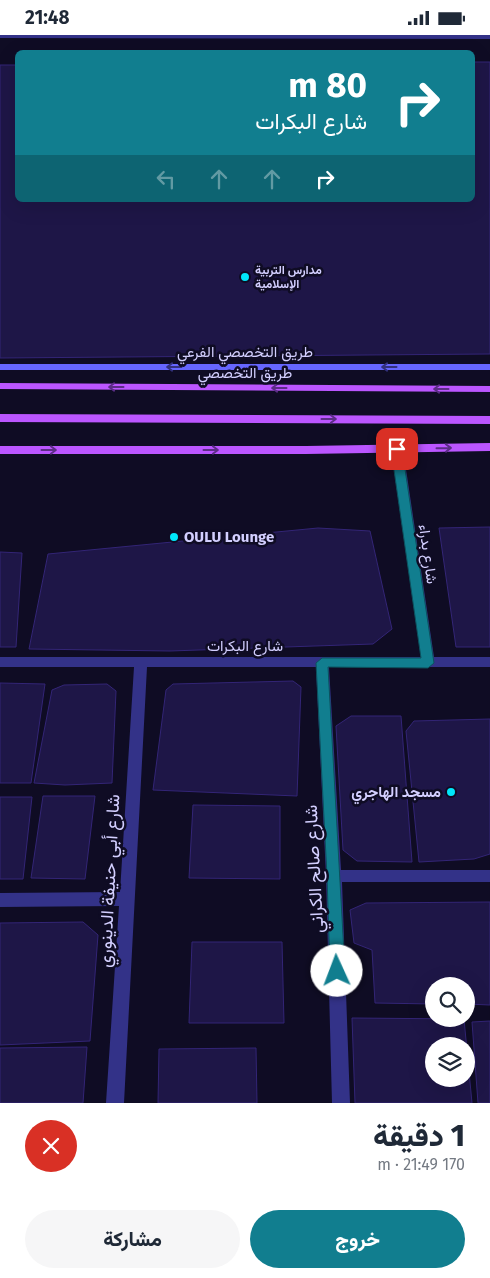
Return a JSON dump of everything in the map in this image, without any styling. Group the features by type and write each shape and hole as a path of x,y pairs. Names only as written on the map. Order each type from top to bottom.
{"main road":[{"name":"طريق التخصصي","path":"0,386 490,389"},
{"path":"0,418 490,420"},
{"path":"0,450 490,447"}],"street":[{"path":"0,36 490,37"},
{"name":"طريق التخصصي الفرعي","path":"0,367 490,367"},
{"name":"شارع بدراء","path":"397,449 428,663"},
{"name":"شارع أبي حنيفة الدينوري","path":"115,1103 141,661"},
{"name":"شارع البكرات","path":"0,662 490,662"},
{"name":"شارع صالح الكراني","path":"322,663 334,876 341,1103"},
{"path":"334,876 490,876"},
{"path":"0,900 127,899"}],"building":[{"name":"مدارس التربية الإسلامية","path":"475,62 490,62 490,354 0,358 0,65 15,65 15,202 475,202"},
{"path":"490,527 490,647 456,647 439,528"},
{"path":"318,528 370,531 392,629 373,644 170,651 29,649 48,554"},
{"path":"0,552 22,553 16,647 0,647"},
{"path":"293,681 301,687 297,796 153,790 166,690 173,684"},
{"path":"0,683 45,684 31,783 0,783"},
{"path":"107,684 116,691 112,783 65,785 34,783 52,690 64,685"},
{"path":"351,716 401,716 412,862 357,861 343,850 336,726"},
{"name":"مسجد الهاجري","path":"490,719 490,854 474,859 419,862 406,731 414,721"},
{"path":"43,796 95,796 85,879 31,878"},
{"path":"0,797 32,797 23,879 0,879"},
{"path":"193,805 280,806 280,879 189,878"},
{"path":"490,902 490,1005 475,1004 475,977 425,977 425,1004 375,1003 372,950 354,943 350,910 366,903"},
{"path":"83,922 98,935 90,1041 0,1045 0,923"},
{"path":"192,942 282,942 284,1023 189,1023"},
{"path":"352,1018 425,1019 425,1027 465,1027 466,1037 425,1037 425,1087 470,1087 472,1103 355,1103"},
{"path":"490,1021 490,1103 478,1103 475,1037 473,1037 472,1027 475,1027 475,1022"},
{"path":"87,1047 83,1103 0,1103 0,1048"},
{"path":"256,1048 257,1103 158,1103 159,1049"}],"place":[{"name":"مدارس التربية الإسلامية","path":"245,277"},
{"name":"OULU Lounge","path":"174,537"},
{"name":"مسجد الهاجري","path":"451,792"}],"route":[{"path":"337,971 334,876 322,663 428,663 397,449"}]}
